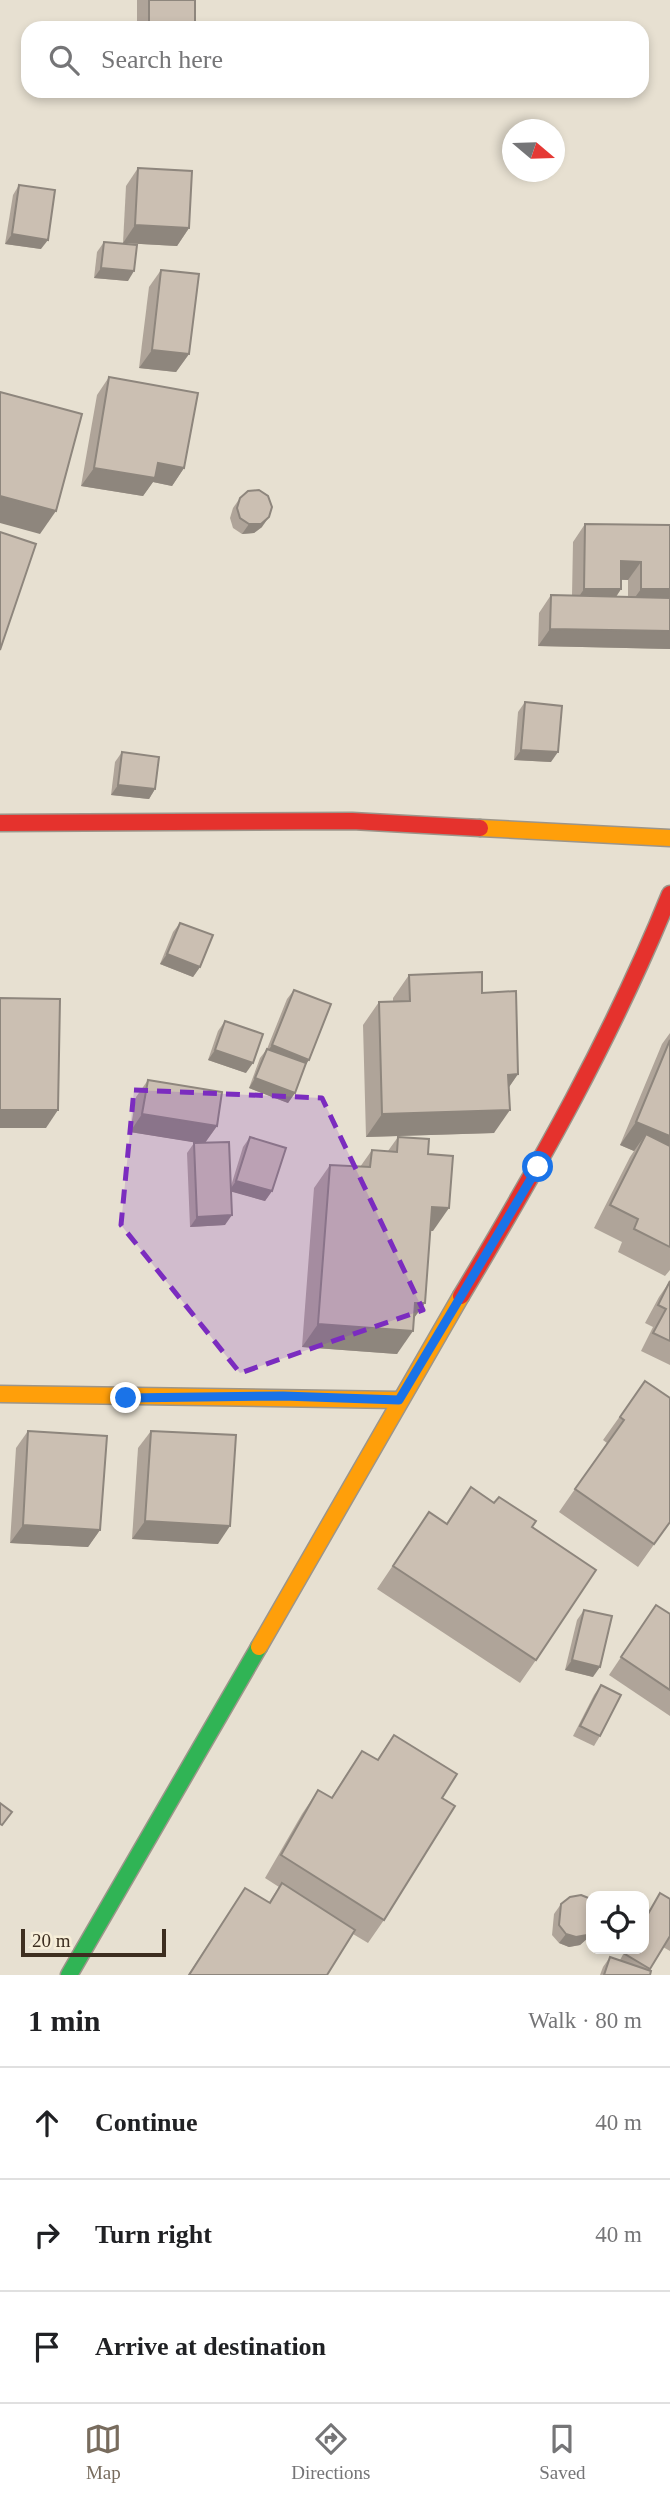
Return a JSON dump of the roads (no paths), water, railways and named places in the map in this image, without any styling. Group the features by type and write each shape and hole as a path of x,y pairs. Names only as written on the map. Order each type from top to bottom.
{"street":[{"path":"0,823 352,821 670,838"},
{"path":"69,1975 145,1848 399,1400 538,1167 645,962 670,894"},
{"path":"0,1394 399,1400"}]}
